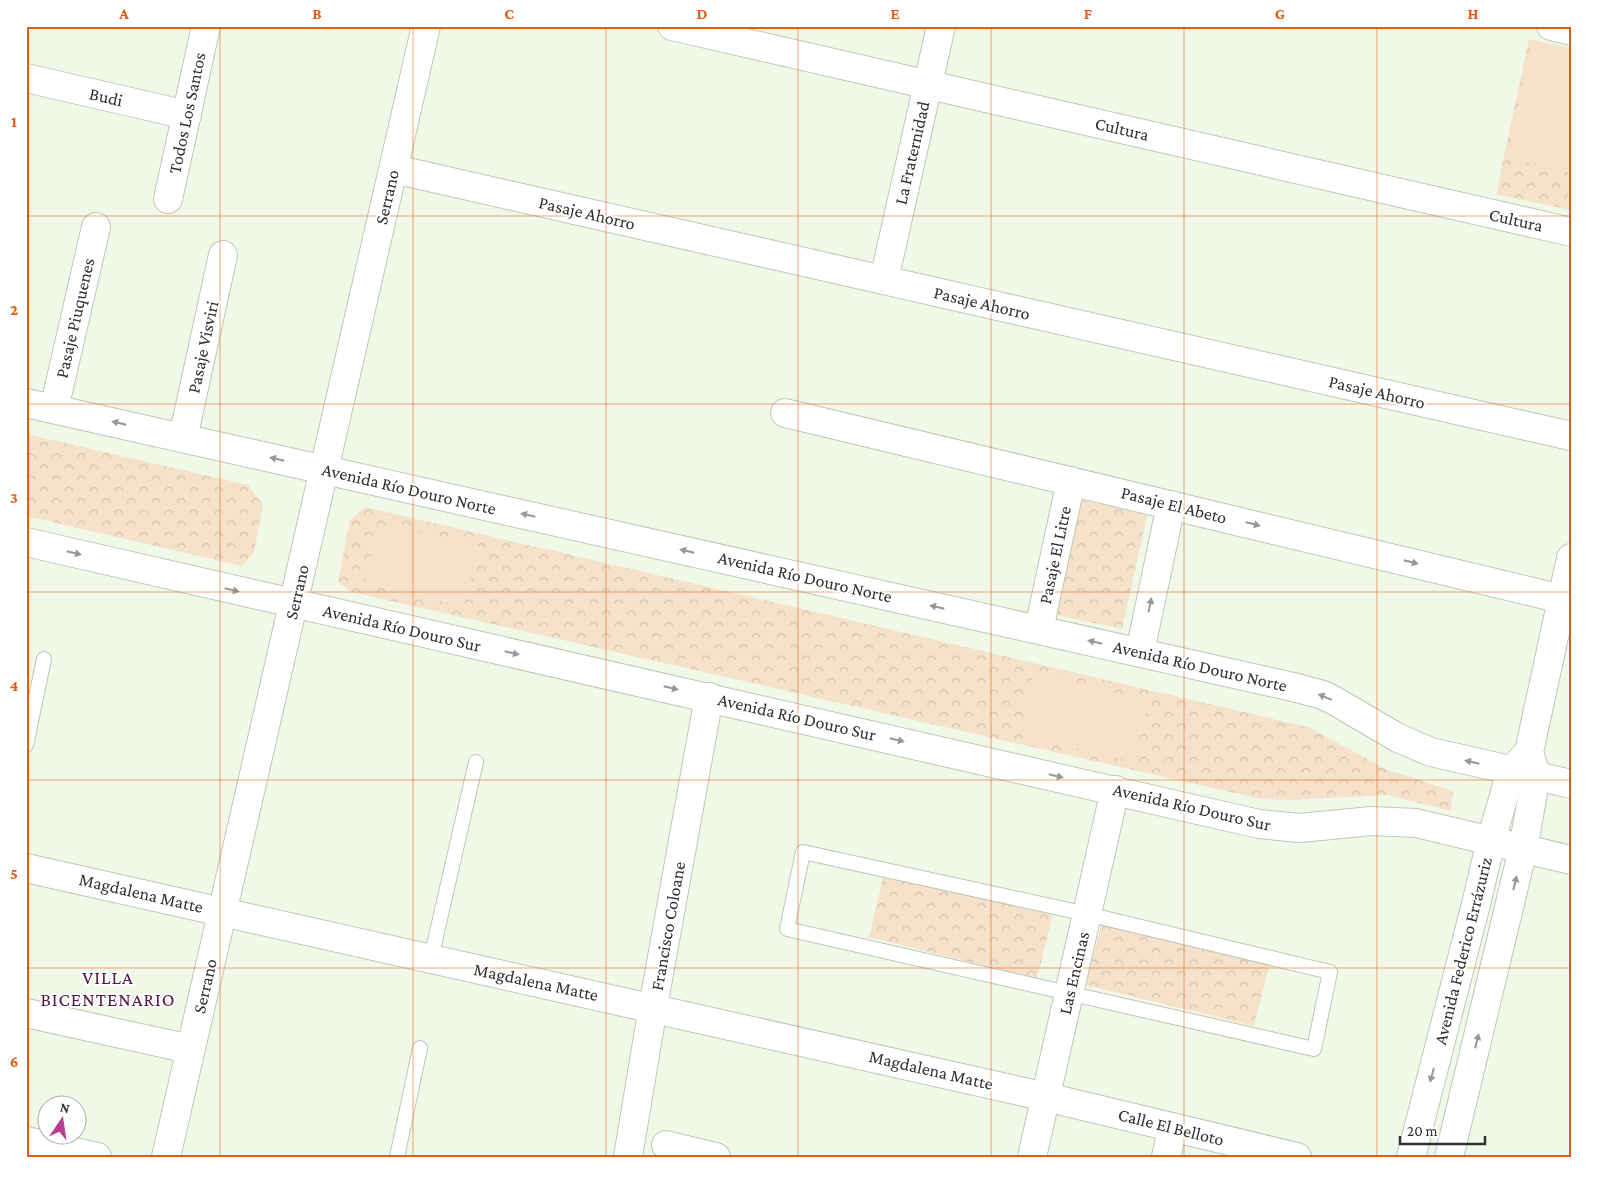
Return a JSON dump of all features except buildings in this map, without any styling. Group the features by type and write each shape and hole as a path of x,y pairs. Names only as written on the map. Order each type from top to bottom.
{"street":[{"name":"Todos Los Santos","path":"168,199 206,26"},
{"name":"Serrano","path":"166,1157 426,26"},
{"name":"Cultura","path":"672,26 1571,232"},
{"name":"La Fraternidad","path":"884,280 941,26"},
{"path":"1551,26 1571,31"},
{"name":"Budi","path":"26,78 186,115"},
{"name":"Pasaje Ahorro","path":"394,169 1571,436"},
{"name":"Pasaje Piuquenes","path":"54,409 96,226"},
{"name":"Pasaje Visviri","path":"183,438 223,255"},
{"name":"Avenida Río Douro Norte","path":"26,402 1310,691 1335,701 1381,729 1415,746 1447,756 1525,766 1571,784"},
{"name":"Pasaje El Abeto","path":"785,413 1562,599"},
{"name":"Pasaje El Litre","path":"1039,630 1071,481"},
{"path":"1140,652 1171,505"},
{"name":"Avenida Río Douro Sur","path":"26,542 294,604 709,696 1259,824 1280,827 1321,827 1370,821 1396,821 1436,827 1571,860"},
{"name":"Avenida Federico Errázuriz","path":"1449,1157 1523,849 1525,766 1571,558"},
{"name":"Francisco Coloane","path":"628,1157 709,696"},
{"name":"Avenida Federico Errázuriz","path":"1411,1157 1491,841 1525,766"},
{"name":"Las Encinas","path":"1032,1157 1114,790"},
{"name":"Magdalena Matte","path":"26,868 1046,1096"},
{"path":"26,1013 190,1049"},
{"name":"Calle El Belloto","path":"1046,1096 1295,1157"},
{"path":"1166,1157 1173,1127"},
{"path":"26,1141 98,1157"},
{"path":"666,1145 716,1157"}],"lane":[{"path":"26,745 44,659"},
{"path":"431,958 476,762"},
{"path":"803,852 1087,914 1330,972 1314,1049 787,929 803,852"},
{"path":"397,1157 420,1048"}],"green space":[{"path":"1529,39 1571,48 1571,210 1496,194"},
{"path":"1532,43 1571,51 1571,172 1507,158"},
{"path":"26,434 248,485 263,505 254,552 242,566 26,516"},
{"path":"1078,499 1147,515 1122,629 1052,614"},
{"path":"365,507 1308,727 1388,770 1453,791 1451,811 1388,795 1289,800 1261,799 352,592 338,582 350,520"},
{"path":"379,523 478,546 464,607 365,583"},
{"path":"1034,673 1149,701 1134,762 1019,734"},
{"path":"884,873 1053,914 1037,979 869,937"},
{"path":"1102,921 1270,962 1254,1026 1086,985"}],"district":[{"name":"VILLA BICENTENARIO","path":"108,988"}]}
